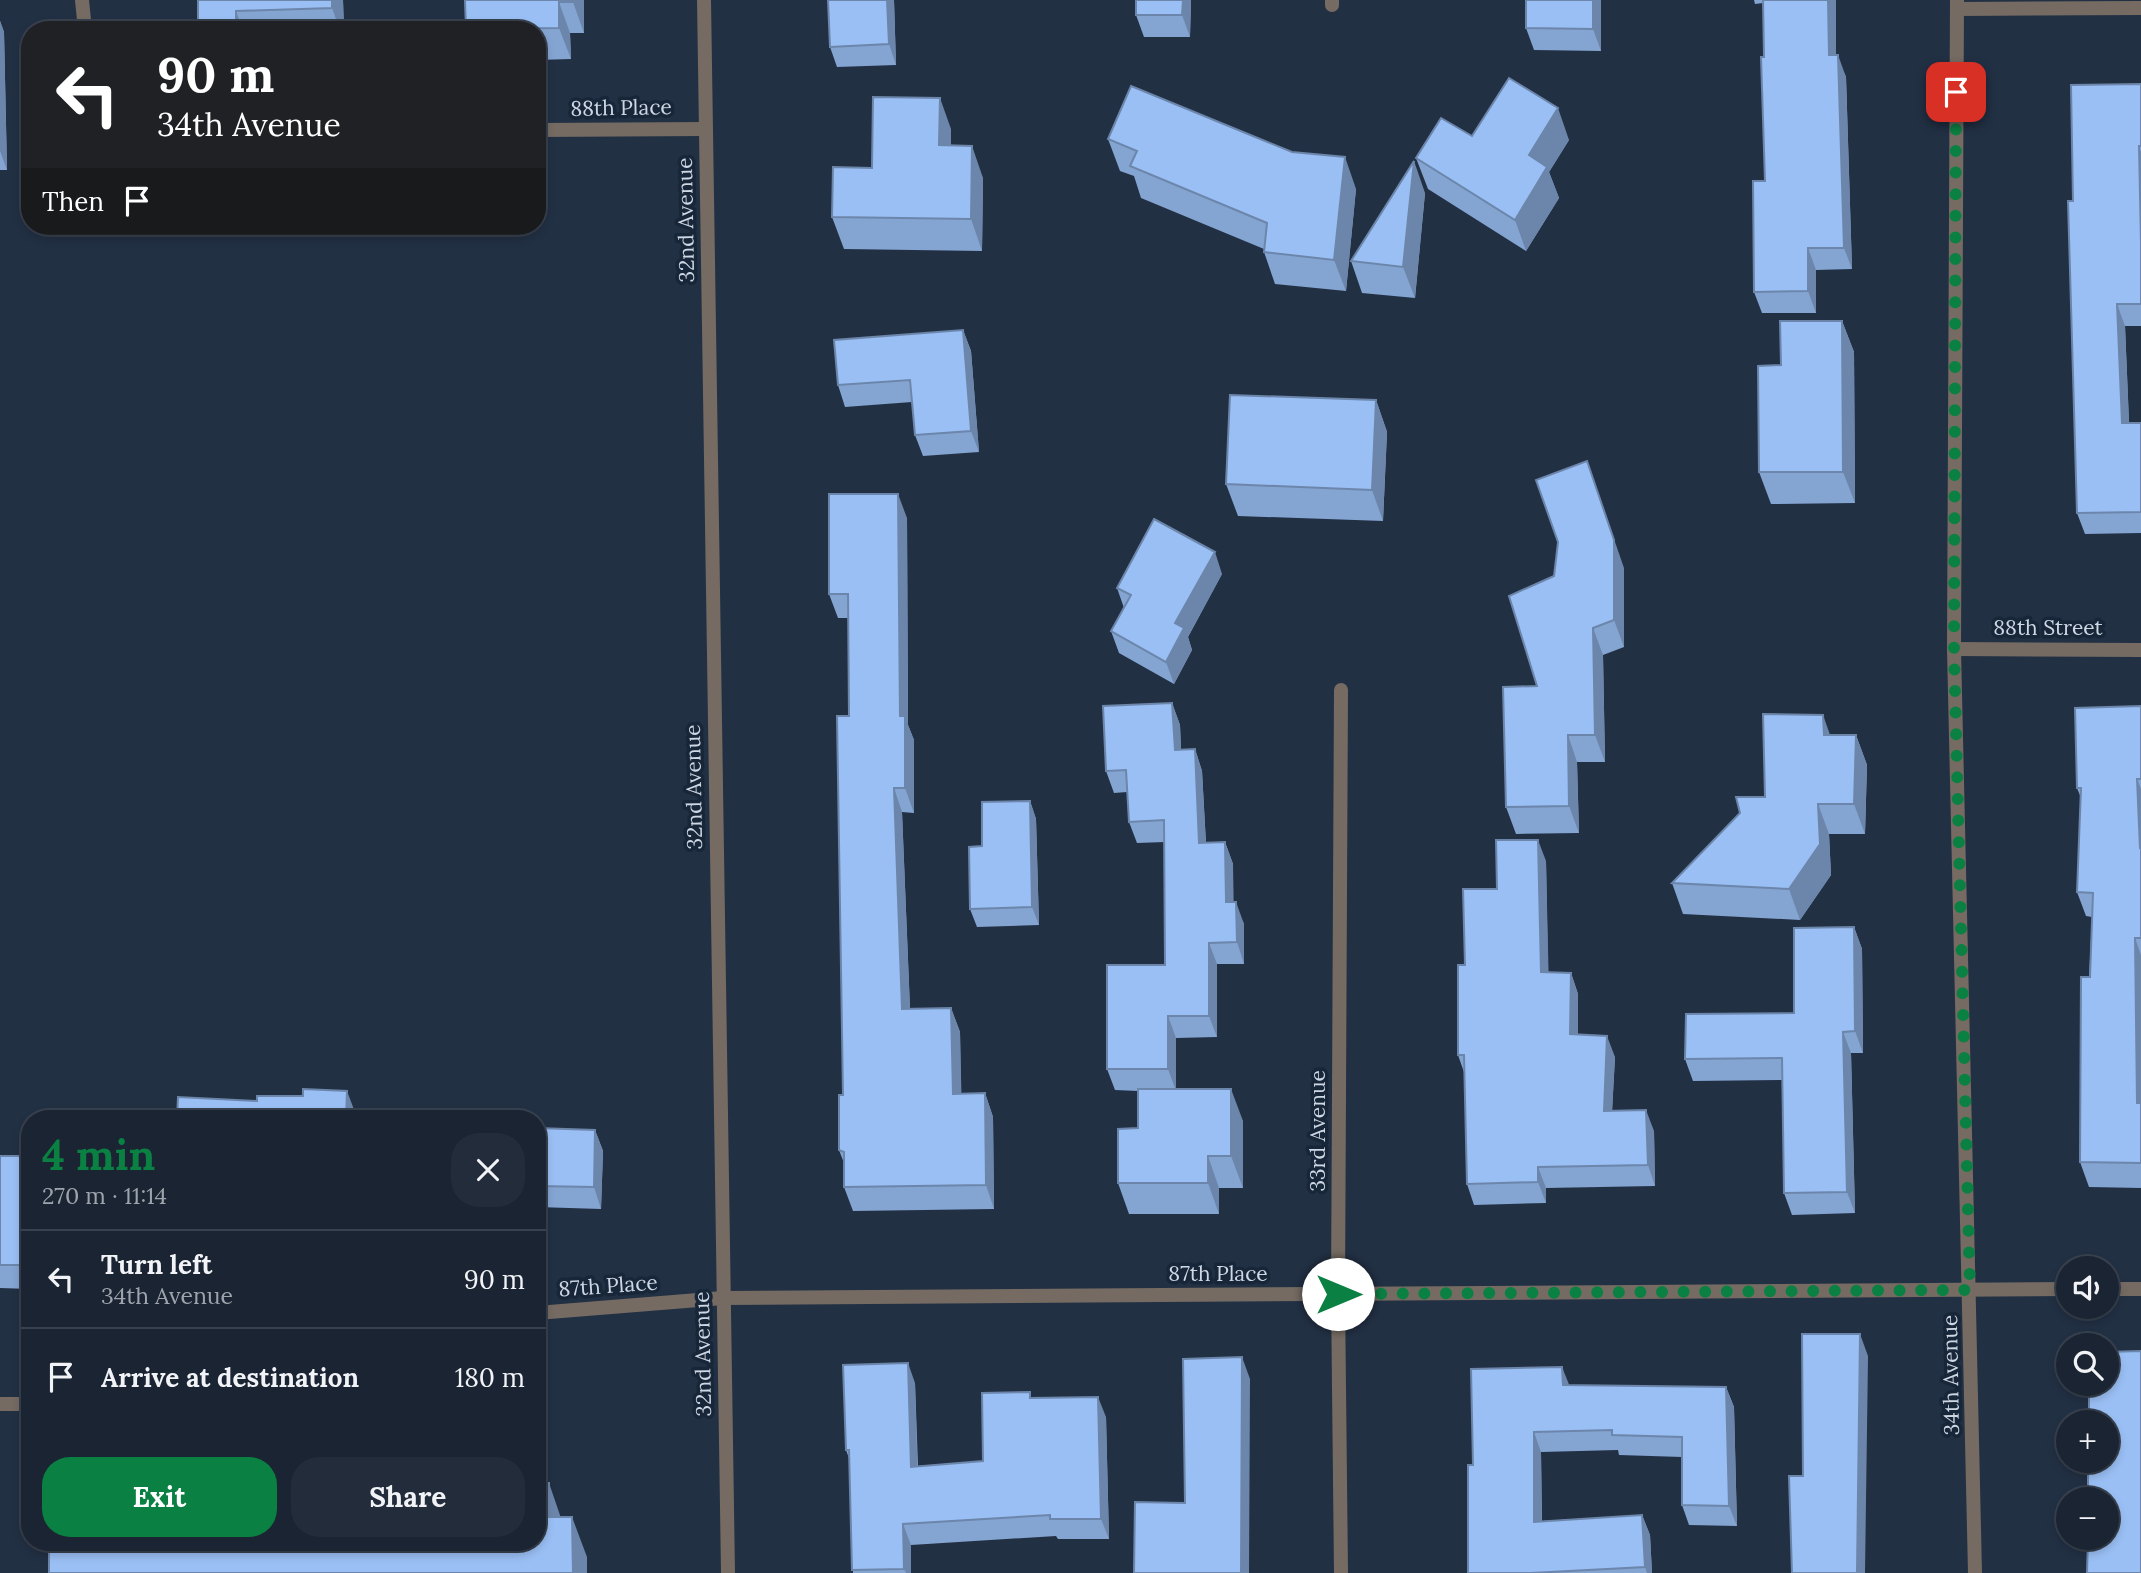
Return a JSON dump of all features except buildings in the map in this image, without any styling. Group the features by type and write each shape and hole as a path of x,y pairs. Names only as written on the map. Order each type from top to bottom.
{"street":[{"path":"82,0 84,21"},
{"name":"32nd Avenue","path":"704,0 728,1573"},
{"path":"1957,4 2141,8"},
{"name":"34th Avenue","path":"1957,4 1954,649 1975,1573"},
{"name":"88th Place","path":"546,130 705,128"},
{"name":"88th Street","path":"1954,649 2141,650"},
{"name":"33rd Avenue","path":"1341,690 1338,1294 1341,1573"},
{"name":"87th Place","path":"546,1311 723,1298 2056,1289"},
{"path":"2119,1289 2141,1289"},
{"path":"0,1404 21,1404"}],"route":[{"path":"1338,1294 1970,1290 1954,649 1956,92"}]}
